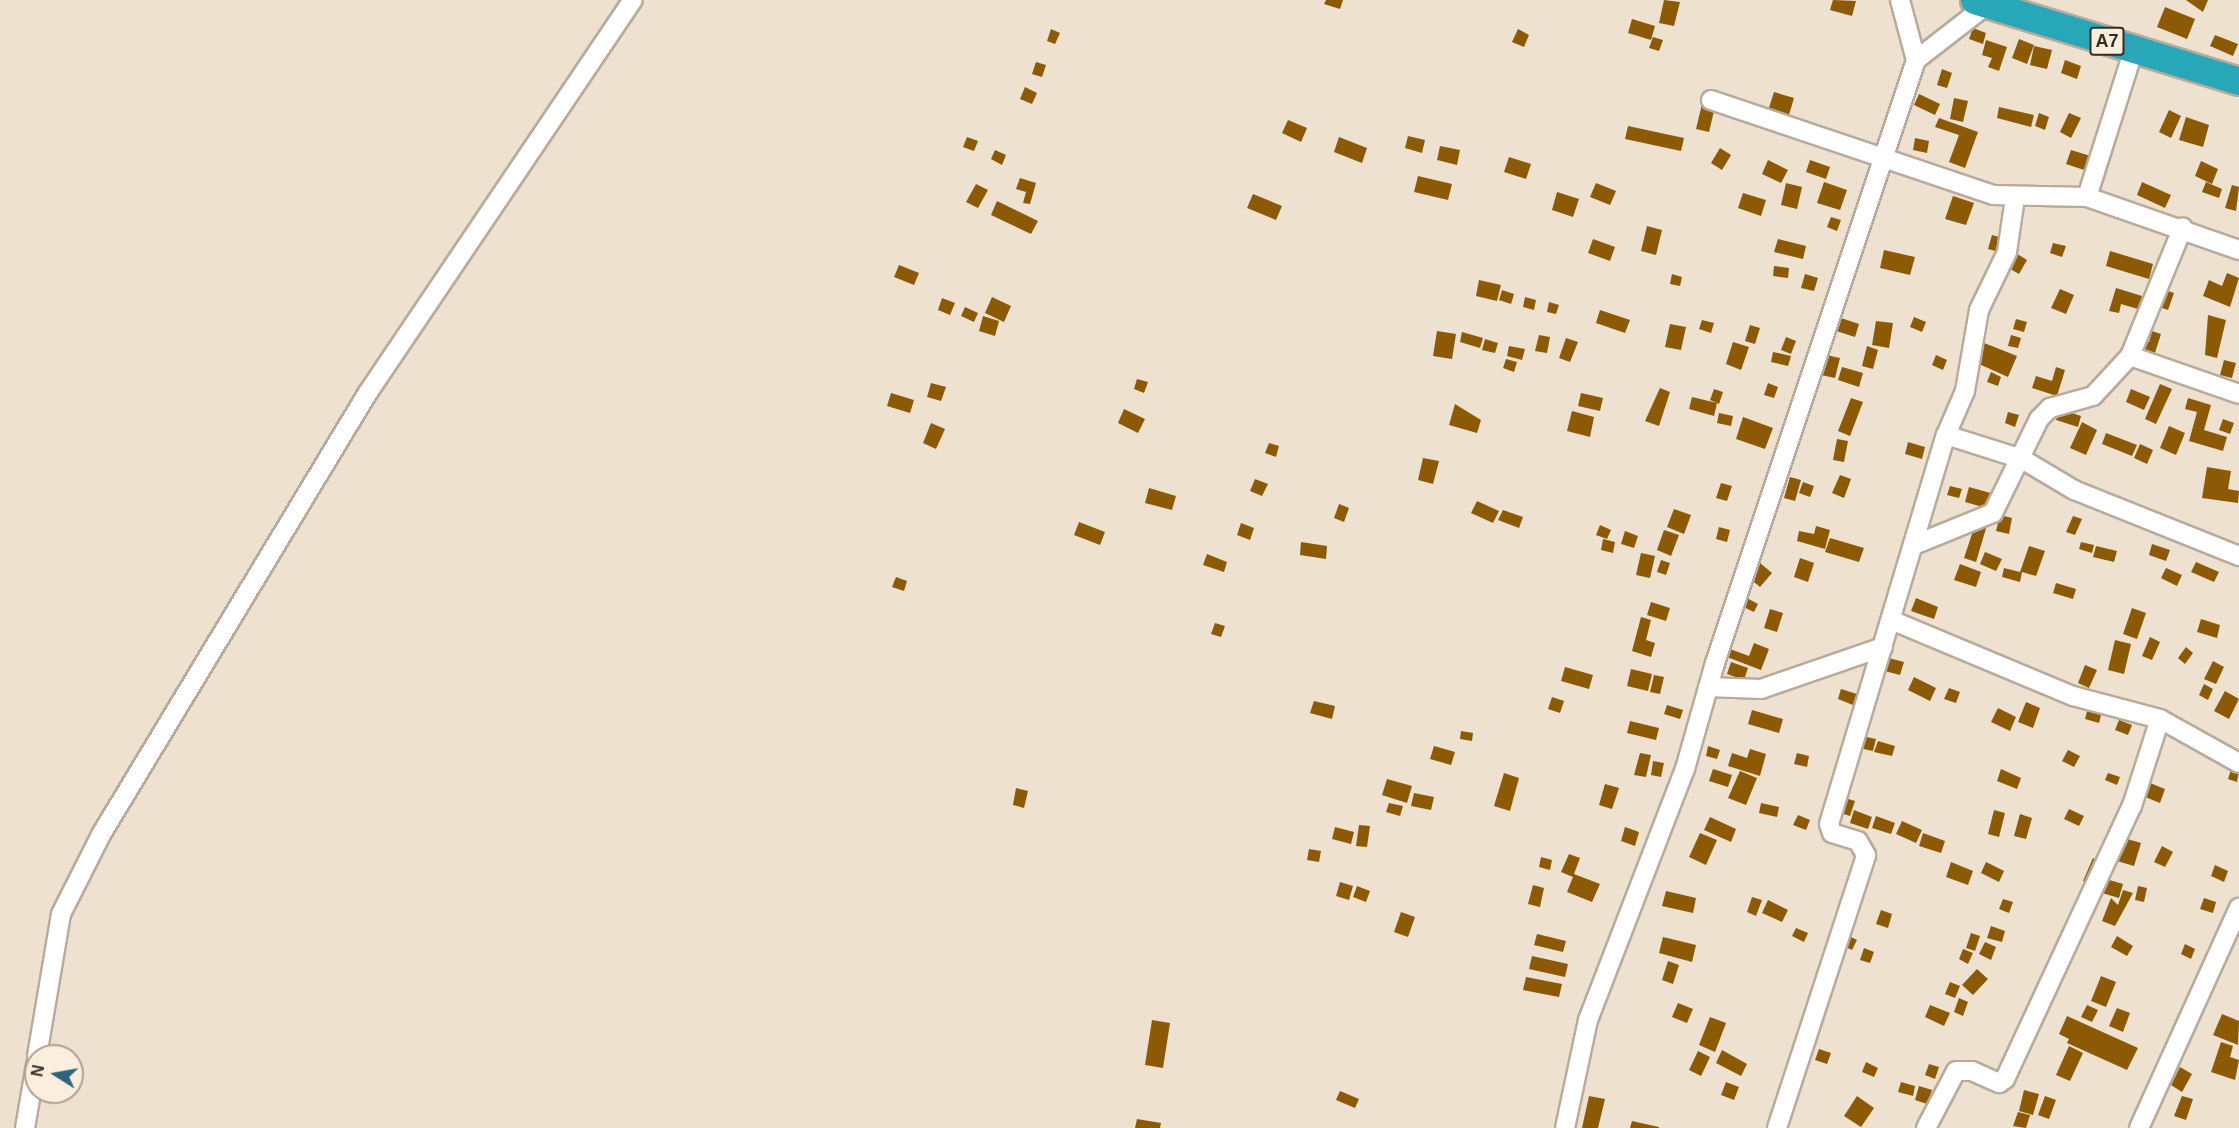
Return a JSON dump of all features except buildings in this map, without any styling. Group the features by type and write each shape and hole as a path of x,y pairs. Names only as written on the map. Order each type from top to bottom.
{"highway":[{"name":"A7","path":"1981,2 2239,81"}],"street":[{"path":"39,1044 61,914 102,833 368,394 633,0"},
{"path":"1900,0 1916,60"},
{"path":"1565,1128 1588,1020 1654,858 1708,687 1916,60 1981,2"},
{"path":"2087,197 2134,49"},
{"path":"1711,100 2015,198 2087,197 2183,227 2239,250"},
{"path":"1777,1128 1866,855 1858,841 1832,833 1828,824 1884,647 1946,435 1965,391 1979,310 2007,252 2015,198"},
{"path":"1914,545 1993,513 2022,459 2039,419 2050,408 2092,396 2130,356 2183,227"},
{"path":"2130,356 2239,394"},
{"path":"1946,435 2022,459 2074,490 2239,555"},
{"path":"1891,620 2073,696 2160,719 2239,763"},
{"path":"1708,687 1761,688 1884,647"},
{"path":"1926,1128 1956,1071 1972,1071 1999,1083 2006,1079 2132,806 2160,719"},
{"path":"2139,1128 2239,908"},
{"path":"25,1128 29,1104"}]}
